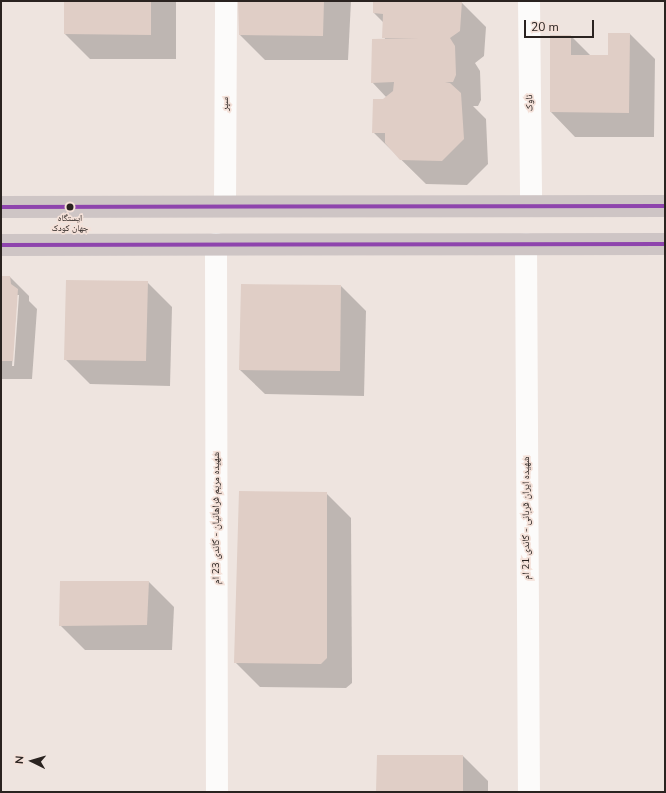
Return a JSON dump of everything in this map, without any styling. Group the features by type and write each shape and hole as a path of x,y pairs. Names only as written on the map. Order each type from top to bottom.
{"main road":[{"path":"1,207 665,206"},
{"path":"1,245 665,244"}],"street":[{"name":"سپر","path":"225,206 226,1"},
{"name":"ناوک","path":"529,1 531,206"},
{"name":"شهیده مریم فراهانیان - گاندی 23 ام","path":"216,244 217,792"},
{"name":"شهیده ایران قربانی - گاندی 21 ام","path":"526,244 529,792"}],"building":[{"path":"64,1 151,1 151,35 64,34"},
{"path":"238,1 324,1 323,36 239,35"},
{"path":"373,1 462,1 460,31 450,38 455,46 456,75 453,82 445,82 450,83 461,93 464,139 442,161 400,160 385,143 385,133 372,133 373,99 383,99 393,91 394,82 371,83 372,39 419,38 382,38 383,14 373,13"},
{"path":"608,33 630,33 629,113 550,112 550,35 571,35 571,55 608,55"},
{"path":"1,276 10,276 11,284 18,289 13,361 1,361"},
{"path":"66,280 148,281 146,361 64,360"},
{"path":"241,284 341,285 340,371 239,370"},
{"path":"239,491 327,492 327,658 321,664 234,663"},
{"path":"60,581 149,581 147,625 59,626"},
{"path":"377,755 463,755 463,792 376,792"}],"transit line":[{"path":"1,207 665,206"},
{"path":"1,245 665,244"}],"place":[{"name":"ایستگاه جهان کودک","path":"70,207"}]}
